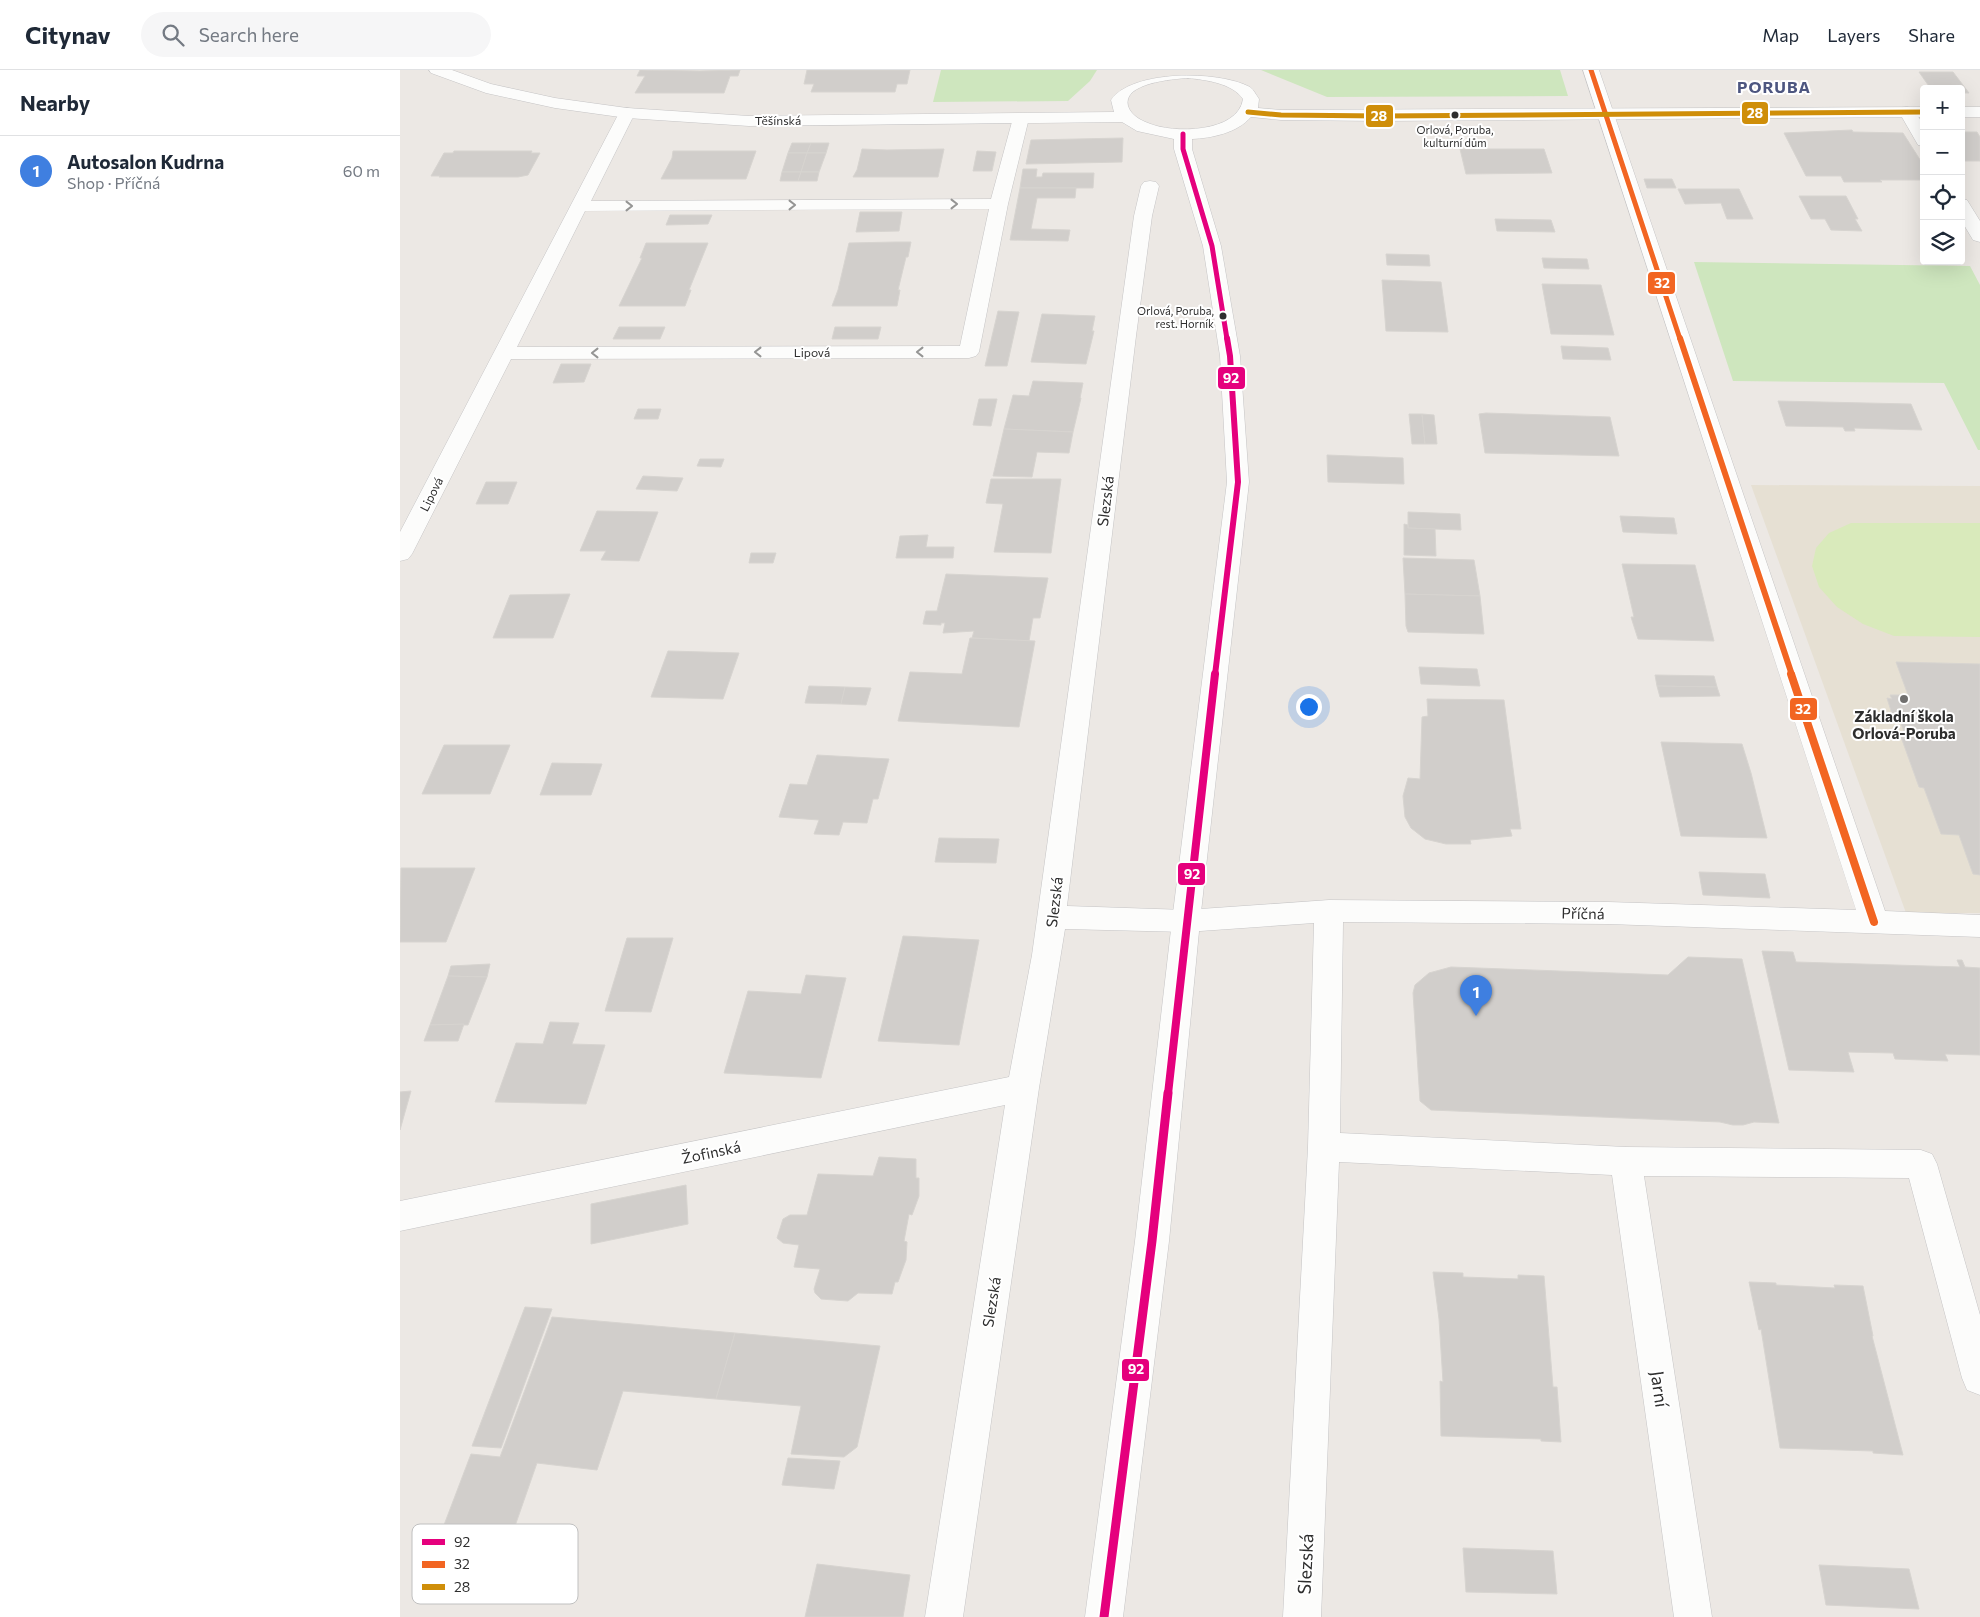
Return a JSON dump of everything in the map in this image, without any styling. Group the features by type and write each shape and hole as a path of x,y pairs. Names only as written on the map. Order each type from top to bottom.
{"street":[{"name":"Těšínská","path":"437,70 486,88 538,100 627,113 749,121 1125,117"},
{"path":"1591,70 1874,922"},
{"path":"1188,73 1224,79 1238,86 1248,94 1251,103 1248,112 1239,121 1224,128 1205,133 1183,134 1149,129 1135,124 1125,117 1120,108 1120,99 1125,91 1146,74 1188,73"},
{"path":"1248,112 1281,115 1381,116 1920,112"},
{"path":"1907,112 1920,134"},
{"path":"1965,112 1980,112"},
{"name":"Lipová","path":"400,554 581,206 627,113"},
{"name":"Lipová","path":"504,353 969,352 999,204 1021,118"},
{"path":"1104,1617 1152,1241 1186,921 1238,482 1228,347 1212,246 1183,148 1183,134"},
{"name":"Slezská","path":"944,1617 1023,1088 1047,955 1126,336 1143,216 1150,186"},
{"path":"581,206 999,204"},
{"path":"1965,211 1980,236"},
{"name":"Příčná","path":"1052,917 1186,921 1329,911 1608,913 1980,926"},
{"name":"Slezská","path":"1302,1617 1324,1147 1329,911"},
{"name":"Žofinská","path":"400,1216 1023,1088"},
{"path":"1324,1147 1626,1161 1921,1164 1980,1378"},
{"name":"Jarní","path":"1626,1161 1693,1617"}],"shaded area":[{"name":"Základní škola Orlová-Poruba","path":"1751,485 1980,486 1980,913 1906,913"}],"green space":[{"path":"941,70 1097,70 1090,81 1068,101 933,102"},
{"path":"1261,70 1560,70 1568,96 1327,97"},
{"path":"1694,262 1970,266 1980,285 1980,450 1978,450 1944,383 1733,381"},
{"path":"1851,523 1980,523 1980,637 1894,636 1863,624 1837,607 1819,587 1812,566 1816,548 1829,533"}],"building":[{"path":"640,70 740,70 738,76 730,76 724,93 635,93 645,76 637,76"},
{"path":"807,70 910,70 907,84 897,84 895,92 811,92 814,84 804,84"},
{"path":"1919,72 1953,72 1963,85 1928,85"},
{"path":"1852,130 1853,132 1903,133 1920,160 1920,180 1844,182 1841,176 1806,176 1784,133"},
{"path":"1965,132 1977,132 1980,137 1980,161 1965,161"},
{"path":"1123,138 1122,162 1026,164 1031,140"},
{"path":"792,143 811,143 807,153 788,153"},
{"path":"811,143 829,143 826,153 807,153"},
{"path":"862,149 944,149 938,177 853,177 857,170"},
{"path":"1460,149 1544,149 1552,173 1466,174"},
{"path":"454,151 532,151 531,153 540,153 528,175 518,177 431,176 444,153 453,153"},
{"path":"673,151 756,151 746,179 661,179 672,158"},
{"path":"977,151 996,152 992,171 973,171"},
{"path":"788,153 807,153 801,172 782,172"},
{"path":"807,153 826,153 819,172 801,172"},
{"path":"1023,169 1037,169 1036,177 1042,177 1043,173 1094,173 1093,188 1020,188"},
{"path":"782,172 801,172 798,181 780,181"},
{"path":"801,172 819,172 817,181 798,181"},
{"path":"1644,179 1672,179 1676,188 1647,188"},
{"path":"1020,188 1076,188 1075,198 1037,198 1031,229 1070,230 1068,241 1010,240"},
{"path":"1678,189 1739,189 1753,219 1727,219 1721,203 1685,204"},
{"path":"1799,196 1846,196 1862,231 1831,230 1825,219 1811,219"},
{"path":"860,212 902,212 899,231 856,232"},
{"path":"670,215 712,215 708,224 666,225"},
{"path":"1495,219 1551,220 1555,232 1497,231"},
{"path":"911,242 898,290 900,290 897,306 832,306 838,290 849,243"},
{"path":"646,243 708,243 689,290 691,290 685,306 619,306 642,258 640,258"},
{"path":"1386,254 1429,255 1430,266 1387,265"},
{"path":"1542,258 1587,259 1589,269 1544,268"},
{"path":"1382,280 1441,282 1448,332 1386,331"},
{"path":"1542,284 1601,285 1614,335 1551,334"},
{"path":"998,311 1019,312 1007,366 985,366"},
{"path":"1042,314 1095,316 1092,331 1094,331 1086,364 1031,362"},
{"path":"619,327 665,327 660,339 613,339"},
{"path":"835,327 881,327 878,339 832,339"},
{"path":"1561,346 1608,348 1611,360 1563,359"},
{"path":"561,364 591,364 584,382 553,383"},
{"path":"1033,381 1083,383 1073,432 1004,429 1013,395 1029,396"},
{"path":"979,399 997,399 991,426 973,425"},
{"path":"1778,401 1911,404 1922,430 1854,428 1855,431 1845,431 1843,427 1786,426"},
{"path":"638,409 661,409 658,419 634,419"},
{"path":"1409,414 1422,414 1425,444 1412,444"},
{"path":"1422,414 1434,415 1437,444 1425,444"},
{"path":"1479,414 1610,417 1619,456 1485,453"},
{"path":"1004,429 1073,432 1069,453 1037,452 1032,477 993,476"},
{"path":"1327,455 1403,458 1404,484 1328,482"},
{"path":"700,459 724,459 721,467 697,466"},
{"path":"643,476 683,478 677,491 636,489"},
{"path":"991,479 1061,479 1051,553 994,552 1003,504 986,503"},
{"path":"486,482 517,482 508,504 476,504"},
{"path":"597,511 658,512 639,561 601,560 606,551 580,551"},
{"path":"1408,512 1460,514 1461,530 1408,528"},
{"path":"1620,516 1674,518 1677,534 1623,532"},
{"path":"1404,524 1408,525 1408,528 1435,529 1436,556 1404,555"},
{"path":"928,535 926,547 954,547 953,558 896,558 900,536"},
{"path":"751,553 776,553 773,563 749,563"},
{"path":"1403,558 1474,560 1480,596 1405,594"},
{"path":"1622,564 1695,565 1714,641 1638,639 1631,617 1634,617"},
{"path":"946,574 1048,578 1040,618 1033,618 1029,641 972,638 974,631 943,633 945,623 941,623 941,625 923,624 926,611 937,611"},
{"path":"570,594 553,638 493,638 510,595"},
{"path":"1405,594 1480,596 1484,634 1408,632 1406,626"},
{"path":"970,638 1035,641 1019,727 898,721 910,672 962,674"},
{"path":"668,651 739,653 723,699 651,697"},
{"path":"1896,662 1980,664 1980,875 1973,874 1959,835 1941,834 1924,788 1919,787 1901,737 1906,737 1898,715 1892,714 1887,698 1892,699 1890,695 1908,695"},
{"path":"1419,667 1477,669 1480,686 1421,684"},
{"path":"1655,675 1714,676 1717,687 1657,686"},
{"path":"809,686 845,687 841,704 805,703"},
{"path":"1657,686 1717,687 1720,696 1660,697"},
{"path":"845,687 871,688 866,705 841,704"},
{"path":"1427,699 1504,700 1521,829 1510,829 1512,836 1470,840 1471,844 1446,844 1425,839 1411,828 1405,817 1403,796 1408,778 1420,779 1422,717 1428,716"},
{"path":"1661,742 1742,744 1767,838 1681,836"},
{"path":"444,745 510,745 490,794 422,794"},
{"path":"817,755 889,759 878,799 873,799 867,823 843,822 839,835 814,834 819,820 779,817 790,784 807,785"},
{"path":"552,763 602,764 591,795 540,795"},
{"path":"939,838 999,839 996,863 935,862"},
{"path":"401,868 475,868 446,942 400,942"},
{"path":"1699,872 1765,874 1770,898 1703,895"},
{"path":"903,936 979,940 959,1045 878,1041"},
{"path":"627,938 673,938 651,1012 605,1011"},
{"path":"1762,951 1793,952 1796,962 1960,967 1957,960 1962,960 1965,967 1980,968 1980,1055 1945,1054 1948,1061 1895,1059 1893,1053 1848,1052 1854,1072 1789,1070"},
{"path":"1688,957 1742,959 1779,1123 1754,1122 1733,1125 1720,1122 1431,1110 1420,1101 1413,993 1415,985 1429,973 1451,967 1668,975"},
{"path":"490,964 487,977 448,976 451,966"},
{"path":"806,975 846,978 821,1078 724,1073 748,991 801,994"},
{"path":"448,976 487,977 468,1025 430,1025"},
{"path":"550,1022 579,1023 572,1044 605,1045 586,1104 495,1102 516,1043 543,1044"},
{"path":"464,1024 458,1041 424,1041 430,1025"},
{"path":"411,1091 400,1130 400,1092"},
{"path":"879,1157 916,1159 916,1178 919,1178 919,1196 912,1215 909,1214 904,1241 907,1242 906,1260 898,1282 895,1282 892,1294 858,1293 848,1301 821,1299 814,1289 820,1269 794,1267 799,1245 783,1243 777,1238 783,1219 790,1215 807,1215 818,1174 873,1176"},
{"path":"686,1185 688,1224 591,1244 591,1204"},
{"path":"1433,1272 1463,1273 1463,1277 1518,1279 1518,1275 1544,1276 1553,1387 1557,1387 1561,1442 1541,1441 1541,1439 1441,1436 1440,1381 1443,1382 1439,1319"},
{"path":"1749,1282 1835,1288 1834,1285 1863,1286 1872,1336 1903,1455 1873,1453 1873,1451 1780,1448 1761,1329 1759,1330"},
{"path":"525,1307 552,1309 501,1448 472,1446"},
{"path":"552,1317 735,1333 716,1399 623,1391 597,1470 537,1463 516,1524 444,1524 471,1454 500,1457"},
{"path":"735,1333 880,1346 857,1447 844,1457 791,1454 801,1406 716,1399"},
{"path":"788,1458 840,1461 834,1489 782,1485"},
{"path":"1463,1548 1553,1551 1557,1594 1466,1592"},
{"path":"817,1564 910,1575 903,1617 805,1617"},
{"path":"1819,1565 1909,1569 1919,1609 1826,1605"}],"transit line":[{"name":"32","path":"1591,70 1874,922"},
{"name":"28","path":"1248,112 1281,115 1381,116 1920,112"},
{"name":"92","path":"1104,1617 1152,1241 1186,921 1238,482 1230,356 1212,246 1183,149 1183,134"}],"place":[{"name":"Orlová, Poruba, kulturní dům","path":"1455,115"},
{"name":"Orlová, Poruba, rest. Horník","path":"1223,316"},
{"name":"Základní škola Orlová-Poruba","path":"1904,699"},
{"name":"Autosalon Kudrna","path":"1476,1016"}],"district":[{"name":"PORUBA","path":"1774,86"}]}
